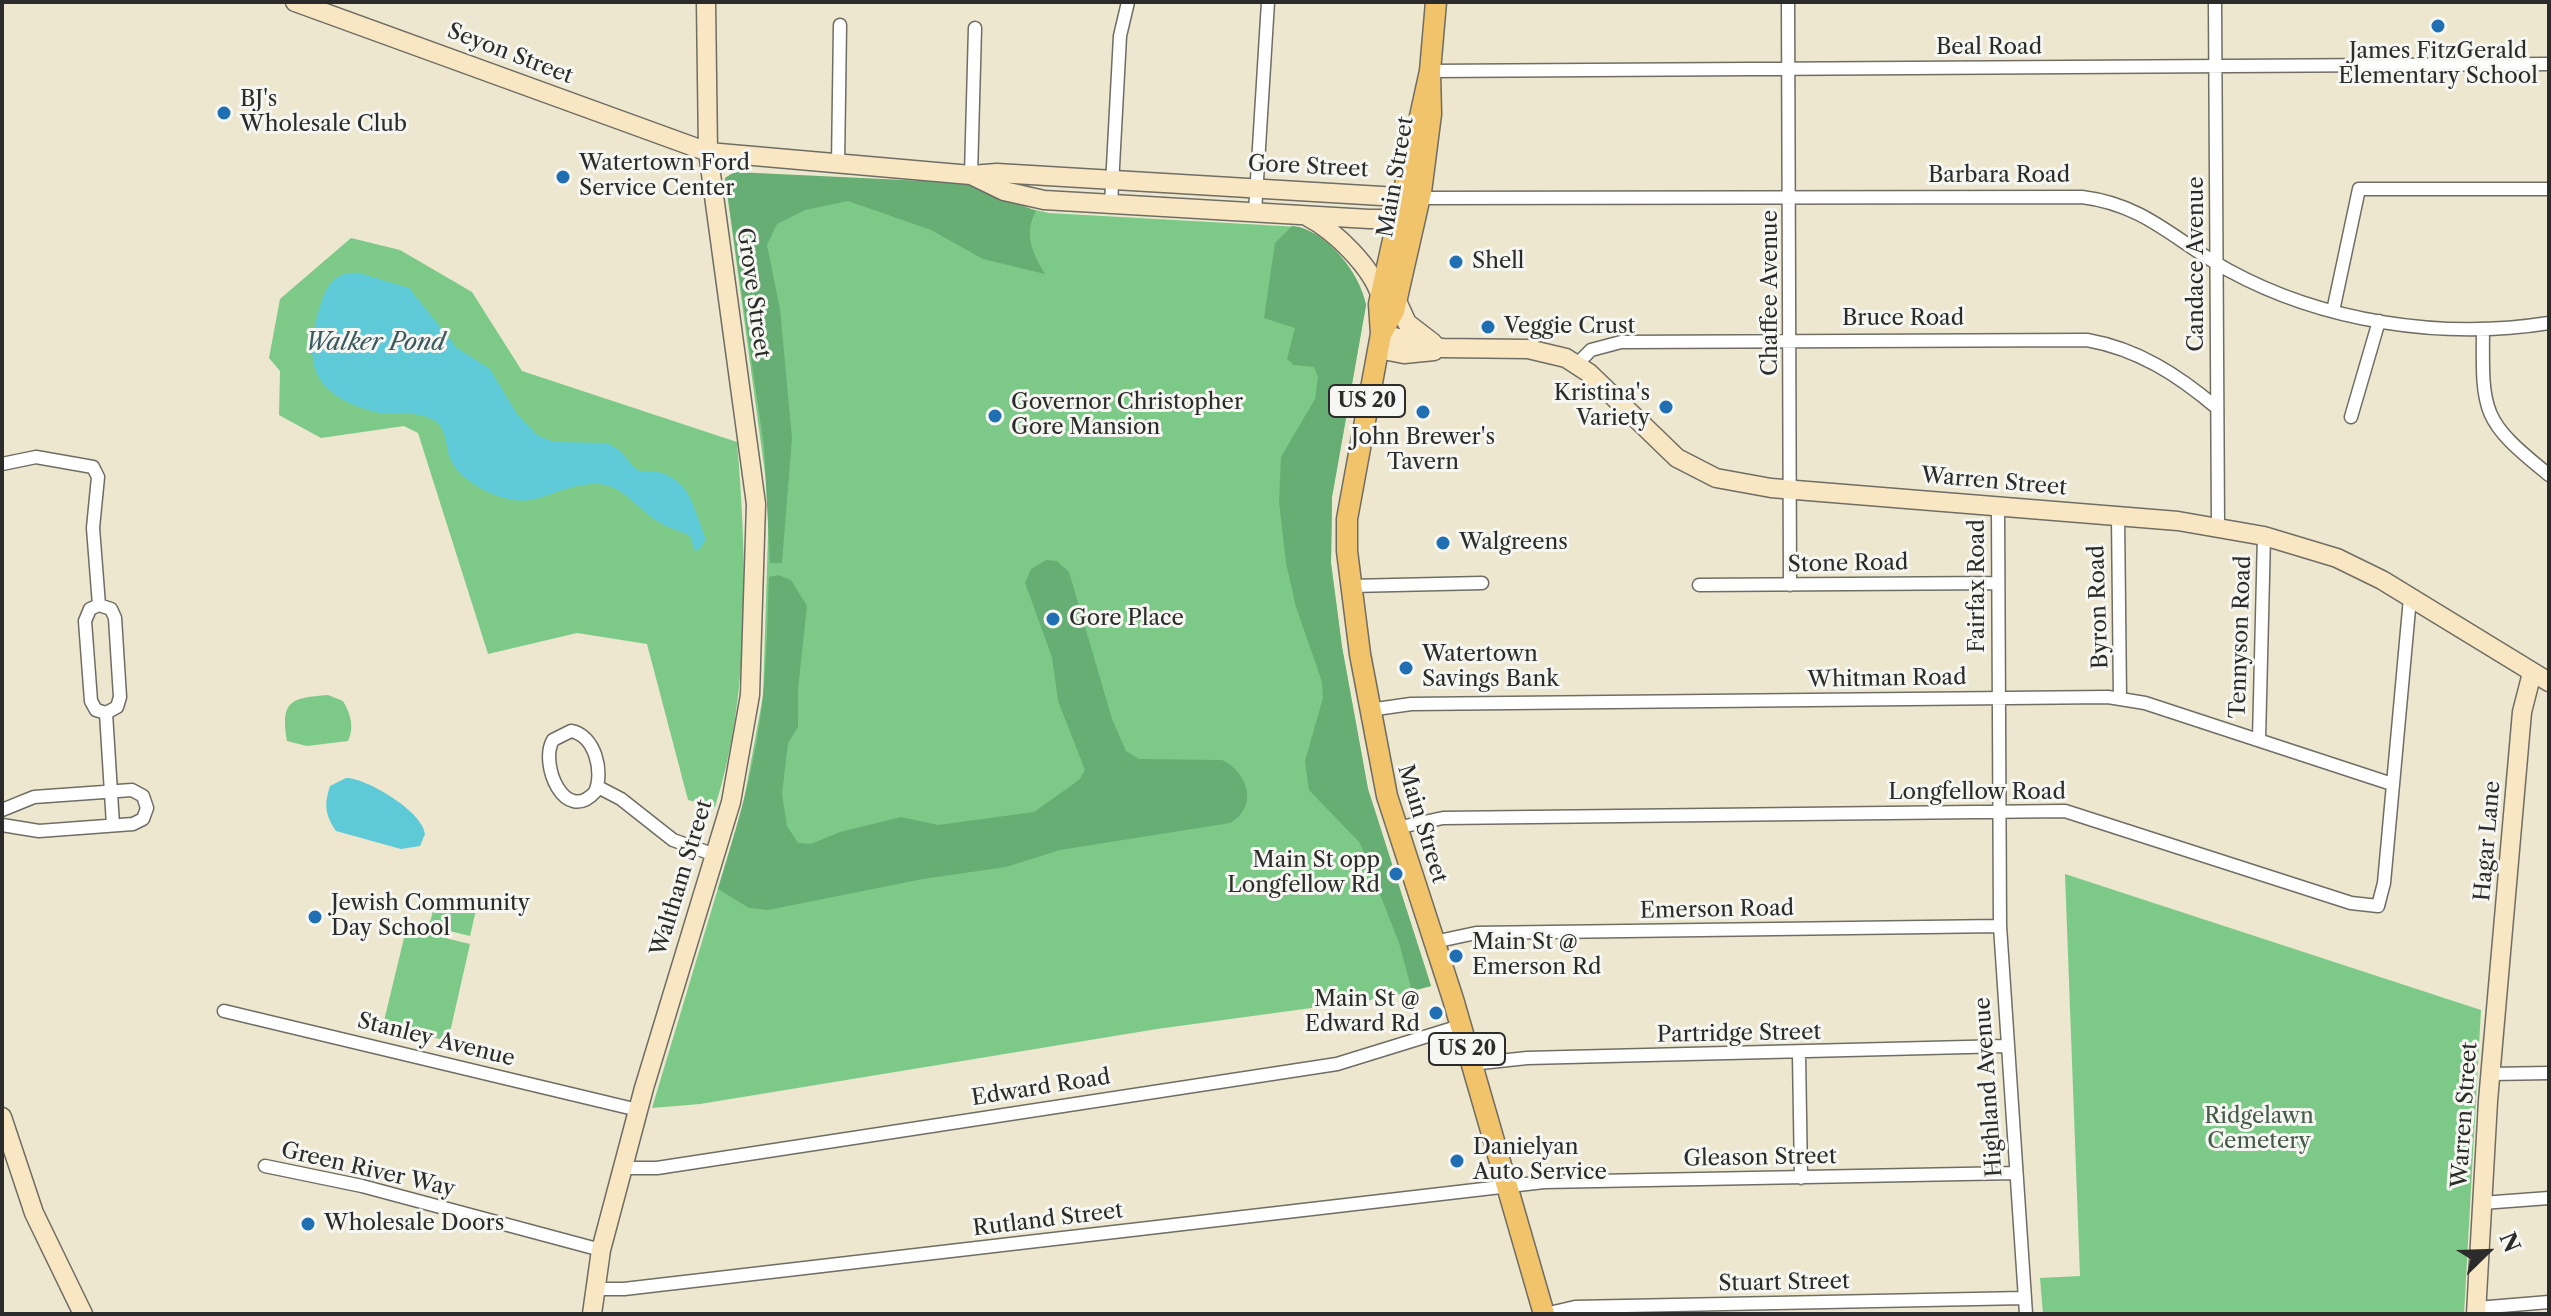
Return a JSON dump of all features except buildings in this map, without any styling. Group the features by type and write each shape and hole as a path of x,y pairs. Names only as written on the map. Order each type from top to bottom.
{"main road":[{"name":"Main Street","path":"1436,2 1430,71 1409,204 1349,498 1347,541 1369,710 1396,828 1460,1026 1544,1314"}],"street":[{"name":"Seyon Street","path":"295,2 708,152"},
{"name":"Grove Street","path":"706,2 708,152 751,447"},
{"path":"1111,204 1120,36 1128,2"},
{"path":"1255,212 1268,2"},
{"name":"Chaffee Avenue","path":"1788,2 1790,585"},
{"name":"Candace Avenue","path":"2215,2 2218,527"},
{"path":"838,165 840,25"},
{"path":"971,175 975,28"},
{"name":"Beal Road","path":"1430,71 2549,64"},
{"name":"Gore Street","path":"708,152 971,175 997,173 1256,188 1409,204"},
{"name":"Gore Street","path":"971,175 1023,198 1111,204 1377,219 1409,204"},
{"path":"2333,311 2359,189 2549,189"},
{"name":"Barbara Road","path":"1409,204 1790,197 2091,198 2146,215 2218,264 2333,311 2379,321 2483,329 2549,323"},
{"path":"1306,215 1336,237 1410,327 1442,348"},
{"path":"2351,417 2379,321"},
{"path":"2483,329 2482,392 2488,416 2509,443 2549,475"},
{"name":"Bruce Road","path":"1577,364 1591,350 1611,343 2087,340 2134,352 2193,388 2217,408"},
{"name":"Warren Street","path":"1379,342 1442,348 1542,351 1577,364 1665,448 1716,478 1792,490 2118,516 2218,527 2264,536 2337,558 2549,682"},
{"name":"Waltham Street","path":"592,1314 601,1250 638,1110 736,782 750,695 757,533 751,447"},
{"path":"2,464 36,457 93,467 98,477 93,528 99,605"},
{"name":"Fairfax Road","path":"1998,507 2000,857"},
{"name":"Byron Road","path":"2118,516 2120,698"},
{"name":"Tennyson Road","path":"2259,739 2264,536"},
{"path":"1351,586 1482,583"},
{"name":"Stone Road","path":"1699,585 1997,583"},
{"name":"Longfellow Road","path":"1396,828 1443,818 2076,813 2351,903 2378,906 2383,890 2410,598"},
{"path":"99,605 114,613 118,658 120,701 114,710 106,713 96,710 91,701 85,621 90,609 99,605"},
{"name":"Hagar Lane","path":"2497,1016 2522,712 2532,673"},
{"name":"Whitman Road","path":"1369,710 1411,704 2120,698 2259,739 2392,784"},
{"path":"106,713 113,825"},
{"path":"571,731 588,739 599,774 598,787 591,797 581,801 569,800 558,791 548,752 558,735 571,731"},
{"path":"598,787 621,799 673,840 715,855"},
{"path":"2,810 34,797 111,791 138,792 147,808 139,822 39,831 2,825"},
{"name":"Highland Avenue","path":"2000,857 2000,926 2026,1314"},
{"name":"Emerson Road","path":"1434,942 1476,933 2000,926"},
{"name":"Stanley Avenue","path":"224,1011 638,1110"},
{"name":"Warren Street","path":"2477,1311 2497,1016"},
{"name":"Edward Road","path":"623,1168 657,1168 1337,1064 1460,1026"},
{"name":"Partridge Street","path":"1471,1064 1518,1058 1799,1054 2007,1046"},
{"path":"1799,1054 1801,1178"},
{"path":"2491,1074 2549,1073"},
{"path":"2,1117 34,1213 83,1314"},
{"name":"Green River Way","path":"265,1166 362,1186 601,1250"},
{"name":"Gleason Street","path":"1507,1188 1544,1182 2015,1173"},
{"name":"Rutland Street","path":"594,1289 624,1289 1507,1188"},
{"path":"2482,1203 2549,1198"},
{"name":"Stuart Street","path":"1544,1314 1575,1307 2025,1298"},
{"path":"2477,1311 2549,1302"}],"green space":[{"name":"Gore Place","path":"735,172 1022,207 1049,213 1300,227 1322,239 1342,258 1357,281 1366,305 1332,497 1331,563 1342,647 1368,789 1431,986 1385,998 1157,1029 700,1104 652,1108 743,805 763,696 769,503 725,178"},
{"path":"735,172 968,183 1036,211 1030,236 1033,251 1045,274 983,259 931,230 848,201 805,210 777,224 767,245 780,309 792,438 782,563 770,563 764,447 725,178"},
{"path":"1292,226 1317,235 1340,255 1357,280 1366,305 1332,497 1331,563 1342,647 1368,789 1431,986 1412,991 1399,943 1360,843 1309,790 1305,761 1323,698 1322,682 1296,607 1286,563 1279,502 1281,457 1315,399 1318,377 1314,367 1294,365 1287,359 1295,328 1264,318 1275,243"},
{"path":"351,238 400,250 472,292 522,371 737,442 743,532 743,626 735,719 715,807 688,800 647,644 577,633 488,654 418,433 404,426 321,438 279,415 280,371 269,358 280,299"},
{"path":"1046,560 1057,561 1069,572 1112,719 1126,751 1139,759 1222,760 1231,765 1247,790 1245,808 1239,816 1230,823 1060,850 1006,867 923,879 768,910 749,908 718,889 757,742 764,684 769,577 778,575 791,580 807,606 798,689 798,727 788,743 782,794 787,826 798,843 811,844 840,832 901,817 938,825 1034,812 1079,780 1085,770 1058,701 1052,657 1025,583 1031,569"},
{"path":"328,695 343,701 348,710 351,725 348,741 307,746 287,741 285,717 291,704 305,698"},
{"name":"Ridgelawn Cemetery","path":"2065,874 2481,1010 2464,1314 2043,1314 2040,1278 2080,1276"},
{"path":"436,900 476,910 470,936 429,926"},
{"path":"416,931 470,944 448,1041 383,1025 404,938"}],"water":[{"name":"Walker Pond","path":"359,273 409,288 457,348 490,369 517,414 537,435 554,442 607,443 619,450 637,470 662,473 680,484 691,500 706,539 699,550 695,551 690,536 661,523 622,493 606,485 579,486 528,500 499,496 475,485 452,463 442,430 435,421 415,414 375,412 330,391 321,381 312,356 316,321 328,286 340,276"},
{"path":"346,778 380,790 415,816 425,834 420,846 401,849 336,831 328,814 327,798 330,786"}],"place":[{"name":"James FitzGerald Elementary School","path":"2438,26"},
{"name":"BJ's Wholesale Club","path":"224,113"},
{"name":"Watertown Ford Service Center","path":"563,177"},
{"name":"Shell","path":"1456,262"},
{"name":"Veggie Crust","path":"1488,327"},
{"name":"Kristina's Variety","path":"1666,407"},
{"name":"John Brewer's Tavern","path":"1423,412"},
{"name":"Governor Christopher Gore Mansion","path":"995,416"},
{"name":"Walgreens","path":"1443,543"},
{"name":"Gore Place","path":"1053,619"},
{"name":"Watertown Savings Bank","path":"1406,668"},
{"name":"Main St opp Longfellow Rd","path":"1396,874"},
{"name":"Jewish Community Day School","path":"315,917"},
{"name":"Main St @ Emerson Rd","path":"1456,956"},
{"name":"Main St @ Edward Rd","path":"1436,1013"},
{"name":"Danielyan Auto Service","path":"1457,1161"},
{"name":"Wholesale Doors","path":"308,1224"}]}
